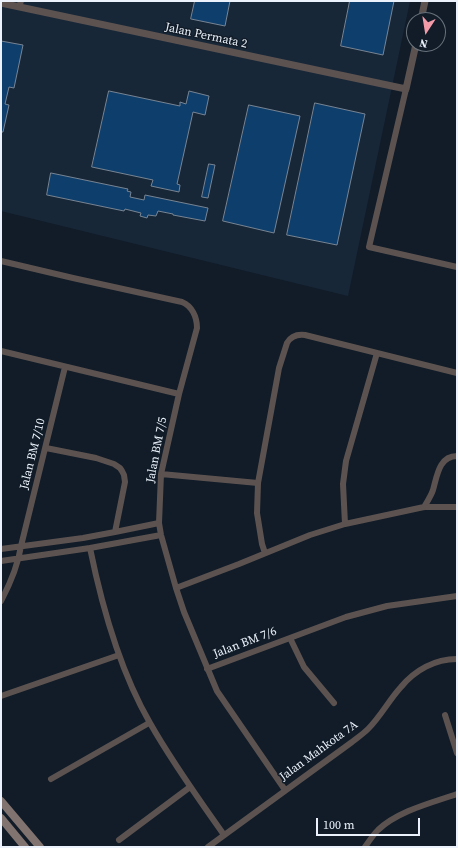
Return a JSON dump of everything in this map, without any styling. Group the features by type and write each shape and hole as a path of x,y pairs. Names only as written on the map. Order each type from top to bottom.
{"main road":[{"path":"1,801 40,847"},
{"path":"1,818 24,847"}],"street":[{"path":"423,12 425,1"},
{"name":"Jalan Permata 2","path":"1,3 20,4 406,89"},
{"path":"414,52 369,247 457,267"},
{"name":"Jalan BM 7/5","path":"1,260 73,278 182,302 188,305 193,312 197,323 197,328 179,394 161,474 159,523 161,535 184,612 217,691 285,790"},
{"path":"265,553 257,513 258,483 279,368 289,339 296,335 305,335 457,373"},
{"path":"1,351 179,394"},
{"path":"345,524 343,484 346,461 377,353"},
{"name":"Jalan BM 7/10","path":"1,601 7,590 19,558 65,367"},
{"path":"46,448 96,458 110,462 120,468 124,475 125,482 115,532"},
{"path":"424,507 432,492 442,462 449,457 457,456"},
{"path":"161,474 258,483"},
{"path":"176,588 310,535 345,524 424,507 457,507"},
{"path":"1,549 83,538 159,523"},
{"path":"1,561 90,548 161,535"},
{"path":"90,548 97,583 119,655 132,688 149,722 169,756 224,835"},
{"name":"Jalan BM 7/6","path":"207,669 346,617 387,606 457,596"},
{"path":"290,638 304,667 334,703"},
{"path":"1,696 119,655"},
{"name":"Jalan Mahkota 7A","path":"208,847 368,729 400,687 411,676 427,666 439,661 457,659"},
{"path":"445,715 457,753"},
{"path":"51,779 149,722"},
{"path":"119,840 190,787"},
{"path":"365,847 378,830 386,823 420,806 457,794"}],"shaded area":[{"path":"1,1 410,1 408,12 406,12 406,20 348,296 1,211"}],"building":[{"path":"195,1 230,1 225,26 191,19"},
{"path":"350,1 394,1 383,55 341,46"},
{"path":"1,41 23,45 14,88 9,87 5,104 9,105 3,132 1,132"},
{"path":"109,91 180,106 180,102 186,104 189,91 209,96 205,115 193,112 177,184 180,185 179,192 151,186 153,180 92,167"},
{"path":"315,103 365,114 337,245 287,235"},
{"path":"249,105 300,116 274,233 223,221"},
{"path":"209,164 215,165 208,198 202,197"},
{"path":"51,173 128,189 127,191 131,192 130,197 144,200 145,195 208,208 205,221 158,211 156,216 148,215 147,218 140,216 141,213 125,209 124,211 47,195"}]}
